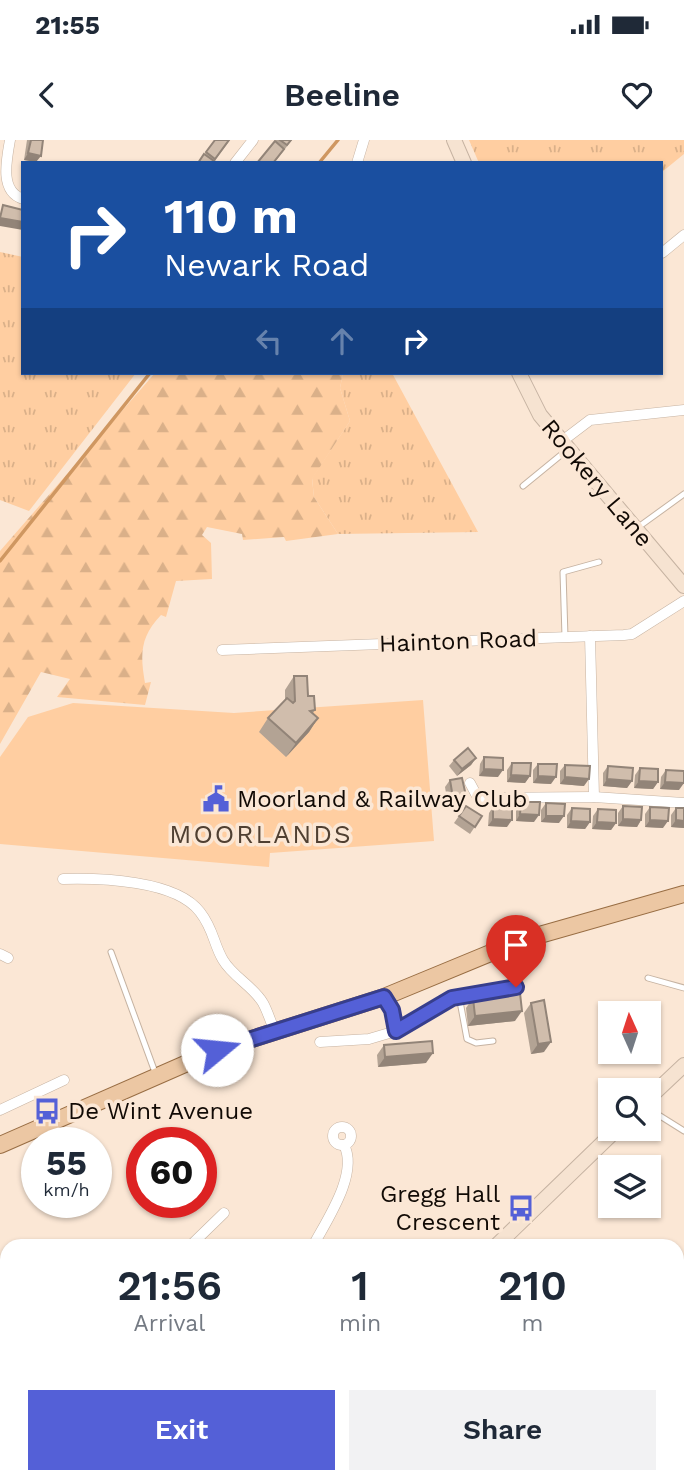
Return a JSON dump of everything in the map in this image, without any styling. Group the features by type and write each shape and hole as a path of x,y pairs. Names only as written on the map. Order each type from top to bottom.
{"main road":[{"path":"1,1141 217,1050 384,997 522,940 684,894"}],"street":[{"path":"10,140 3,184 8,192 21,198"},
{"path":"237,161 253,140"},
{"path":"357,161 364,140"},
{"path":"454,140 463,161"},
{"path":"663,252 684,235"},
{"name":"Rookery Lane","path":"520,375 540,415 564,446 684,586"},
{"path":"564,446 590,421 684,410"},
{"name":"Hainton Road","path":"222,650 632,634 684,601"},
{"path":"590,636 594,797"},
{"path":"470,783 478,798 594,797 684,803"},
{"path":"63,879 110,880 151,886 177,895 198,908 214,932 223,959 262,1001 275,1032"},
{"path":"320,1042 369,1039 396,1031 443,1002 459,996 516,987"},
{"path":"384,997 392,1010 396,1031"},
{"path":"661,1087 684,1065"},
{"path":"0,1110 64,1080"},
{"path":"503,1239 605,1141"},
{"path":"317,1239 338,1201 347,1160 344,1145"},
{"path":"197,1239 224,1213"}],"lane":[{"path":"523,486 564,446"},
{"path":"635,530 684,495"},
{"path":"565,637 563,572 600,562"},
{"path":"111,952 156,1075"},
{"path":"648,978 684,988"},
{"path":"459,996 467,1039 476,1043 493,1041"},
{"path":"661,1117 684,1131"}],"green space":[{"path":"469,140 684,140 684,154 663,171 663,161 478,161"},
{"path":"0,252 21,257 21,375 134,375 29,511 0,500"},
{"path":"153,375 343,375 340,388 350,421 312,479 314,497 338,534 286,541 284,537 243,540 242,534 207,527 202,535 211,543 212,579 176,581 166,617 161,615 149,631 142,655 145,683 151,682 145,705 57,697 70,679 41,672 0,744 0,551"},
{"path":"343,375 393,375 478,532 338,534 314,497 312,478 350,421 340,388"},
{"name":"Moorland & Railway Club","path":"423,700 434,841 270,853 269,867 0,844 0,757 28,717 73,703 234,713"}],"building":[{"path":"31,140 43,140 41,156 28,153"},
{"path":"215,140 229,140 215,159 206,152"},
{"path":"275,141 284,149 275,161 259,161"},
{"path":"204,154 214,161 199,161"},
{"path":"3,205 21,210 21,222 0,218"},
{"path":"294,676 307,676 308,696 314,696 315,710 310,711 318,718 296,743 268,718 287,698 293,703 295,701"},
{"path":"468,748 476,758 462,769 454,760"},
{"path":"484,757 503,758 503,770 484,769"},
{"path":"512,763 531,763 530,776 511,775"},
{"path":"538,764 557,764 556,777 538,776"},
{"path":"565,765 590,766 589,779 565,777"},
{"path":"608,766 633,768 632,781 607,779"},
{"path":"640,768 658,769 658,782 639,781"},
{"path":"666,770 684,771 684,783 665,782"},
{"path":"462,778 466,796 453,798 450,780"},
{"path":"521,802 540,802 539,815 520,814"},
{"path":"546,803 565,804 564,816 546,816"},
{"path":"466,806 482,816 475,827 459,816"},
{"path":"623,806 642,807 641,820 623,819"},
{"path":"493,807 512,807 512,820 493,819"},
{"path":"650,807 669,808 668,821 650,820"},
{"path":"572,808 590,809 590,822 571,821"},
{"path":"676,808 684,808 684,821 676,820"},
{"path":"598,809 616,810 616,823 597,822"},
{"path":"520,993 522,1011 475,1016 473,998"},
{"path":"544,1000 551,1042 538,1044 531,1003"},
{"path":"432,1041 433,1053 385,1057 384,1045"}],"waterway":[{"path":"321,161 338,140"},
{"path":"0,561 148,375"}],"place":[{"name":"Moorland & Railway Club","path":"216,799"},
{"name":"De Wint Avenue","path":"47,1111"},
{"name":"Gregg Hall Crescent","path":"521,1208"}],"district":[{"name":"MOORLANDS","path":"261,834"}],"route":[{"path":"217,1050 384,997 392,1010 396,1031 409,1026 452,998 516,987"}]}
